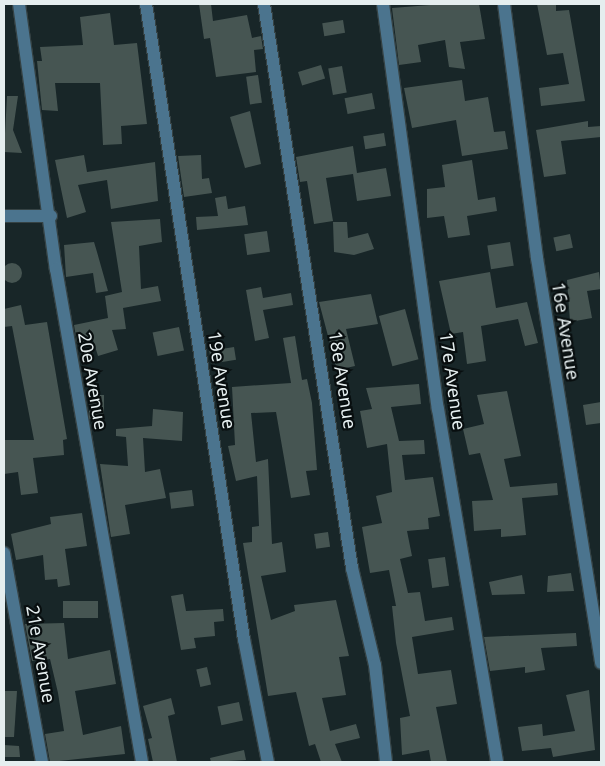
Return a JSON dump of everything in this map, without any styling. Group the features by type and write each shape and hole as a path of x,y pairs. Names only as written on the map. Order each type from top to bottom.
{"street":[{"name":"20e Avenue","path":"19,4 52,216 56,269 142,762"},
{"name":"19e Avenue","path":"146,4 244,639 268,762"},
{"name":"18e Avenue","path":"264,4 352,568 375,665 386,762"},
{"name":"17e Avenue","path":"383,4 438,409 498,762"},
{"name":"16e Avenue","path":"504,4 537,258 601,663"},
{"path":"4,216 52,216"},
{"name":"21e Avenue","path":"4,553 42,762"}],"building":[{"path":"199,4 211,4 213,21 247,15 252,38 261,36 263,49 254,50 256,72 216,77 210,38 204,39"},
{"path":"443,4 479,4 485,39 460,42 465,69 449,67 445,40 418,45 421,62 399,65 392,8"},
{"path":"537,4 556,4 556,11 569,10 585,101 541,106 539,88 569,84 563,53 547,55"},
{"path":"110,13 114,45 137,43 147,124 121,126 122,144 103,145 100,83 55,83 58,111 42,110 37,61 42,61 40,47 83,45 80,17"},
{"path":"343,20 345,33 324,36 322,23"},
{"path":"321,65 325,78 302,85 298,72"},
{"path":"342,66 347,93 333,95 328,68"},
{"path":"258,75 262,103 250,104 246,77"},
{"path":"462,80 465,101 488,97 494,132 505,131 508,149 462,156 456,120 412,128 404,88"},
{"path":"372,93 375,109 348,114 345,98"},
{"path":"7,96 18,96 13,130 22,153 4,152"},
{"path":"250,111 261,164 245,168 230,117"},
{"path":"588,121 588,127 601,126 601,137 561,141 566,174 544,177 536,130"},
{"path":"384,133 386,146 365,149 363,136"},
{"path":"353,146 357,173 386,168 391,196 357,201 353,174 326,178 333,221 314,224 307,181 300,182 296,157"},
{"path":"84,155 87,172 155,162 158,201 111,209 107,180 78,185 86,212 67,218 55,160"},
{"path":"201,155 202,179 209,178 212,193 184,197 178,156"},
{"path":"472,160 478,200 495,197 497,211 467,216 470,235 448,238 444,216 427,218 427,189 445,187 442,165"},
{"path":"226,196 228,209 245,206 248,225 197,230 196,217 218,216 215,198"},
{"path":"160,219 162,242 139,246 141,289 158,286 161,301 123,308 126,329 112,330 118,350 98,356 93,340 77,343 74,325 108,318 105,296 122,292 111,222"},
{"path":"333,222 347,222 348,238 368,233 374,249 354,255 334,252"},
{"path":"267,231 270,252 247,255 244,234"},
{"path":"570,234 573,248 556,251 553,238"},
{"path":"94,242 108,291 96,293 93,273 66,277 64,245"},
{"path":"510,242 514,266 491,269 487,246"},
{"path":"12,263 19,266 22,273 19,280 12,283 5,280 2,273 5,266"},
{"path":"490,272 496,308 527,302 538,343 525,346 518,319 481,326 486,361 467,364 463,332 451,334 439,281"},
{"path":"599,272 601,289 587,291 592,318 570,322 567,280"},
{"path":"261,287 263,298 291,293 293,305 263,310 269,338 255,341 246,290"},
{"path":"371,294 378,324 346,329 355,366 337,370 319,302"},
{"path":"21,305 25,325 47,322 67,439 63,440 64,455 33,458 38,493 21,495 18,472 4,474 4,440 34,440 12,326 4,327 4,309"},
{"path":"405,309 418,359 392,366 379,316"},
{"path":"179,327 184,350 158,356 153,333"},
{"path":"295,336 302,380 307,379 312,403 317,470 306,471 310,495 291,498 276,412 251,413 256,462 268,459 272,544 282,542 286,572 261,576 271,620 295,611 294,605 336,600 349,656 339,657 346,695 322,698 330,731 356,724 360,738 335,744 342,762 321,762 315,744 309,746 296,692 268,696 243,543 252,542 252,527 259,526 257,476 236,481 228,446 235,445 232,387 291,383 283,338"},
{"path":"234,347 236,360 211,364 209,351"},
{"path":"419,384 421,404 391,407 399,441 424,440 425,454 402,455 405,480 433,477 440,516 428,518 429,529 407,531 412,556 400,559 408,593 420,592 425,621 452,617 454,630 412,637 418,674 451,670 457,704 436,707 447,762 431,762 429,750 402,755 400,718 410,716 396,643 392,606 396,606 389,570 370,573 362,527 382,523 376,496 392,492 387,444 367,448 360,411 372,409 366,388"},
{"path":"507,391 521,456 504,459 510,487 557,483 558,495 522,498 526,535 501,537 501,529 474,531 472,501 493,500 480,453 469,455 463,429 484,424 477,395"},
{"path":"89,395 104,395 104,419 89,419"},
{"path":"601,402 601,423 586,425 583,405"},
{"path":"153,409 183,412 182,441 143,438 145,472 160,469 166,498 125,505 130,534 111,537 100,464 128,466 126,437 116,436 116,429 152,426"},
{"path":"192,490 194,506 171,509 169,493"},
{"path":"82,513 87,546 65,549 70,585 58,587 57,579 45,580 43,555 16,560 11,534 51,524 50,517"},
{"path":"328,532 330,547 316,549 314,534"},
{"path":"445,557 449,586 432,588 428,559"},
{"path":"571,573 574,591 547,592 548,576"},
{"path":"522,575 525,594 492,595 489,582"},
{"path":"183,594 186,611 223,609 224,621 214,622 215,636 194,638 196,648 181,650 171,596"},
{"path":"63,601 98,601 98,618 63,618"},
{"path":"64,623 68,659 110,650 116,684 75,691 83,735 121,726 125,754 50,762 45,734 64,731 58,693 50,659 32,661 25,624"},
{"path":"576,633 577,646 541,648 545,670 525,673 525,667 490,671 484,637"},
{"path":"207,667 211,685 200,687 196,669"},
{"path":"589,690 595,750 553,757 551,748 522,751 518,727 542,724 543,736 575,731 566,695"},
{"path":"4,691 17,691 14,737 4,737"},
{"path":"171,698 175,714 168,716 177,762 153,762 148,739 152,738 143,706"},
{"path":"239,702 243,721 221,725 217,707"},
{"path":"4,745 19,746 20,757 4,757"},
{"path":"244,750 246,760 211,762 210,758"}]}
